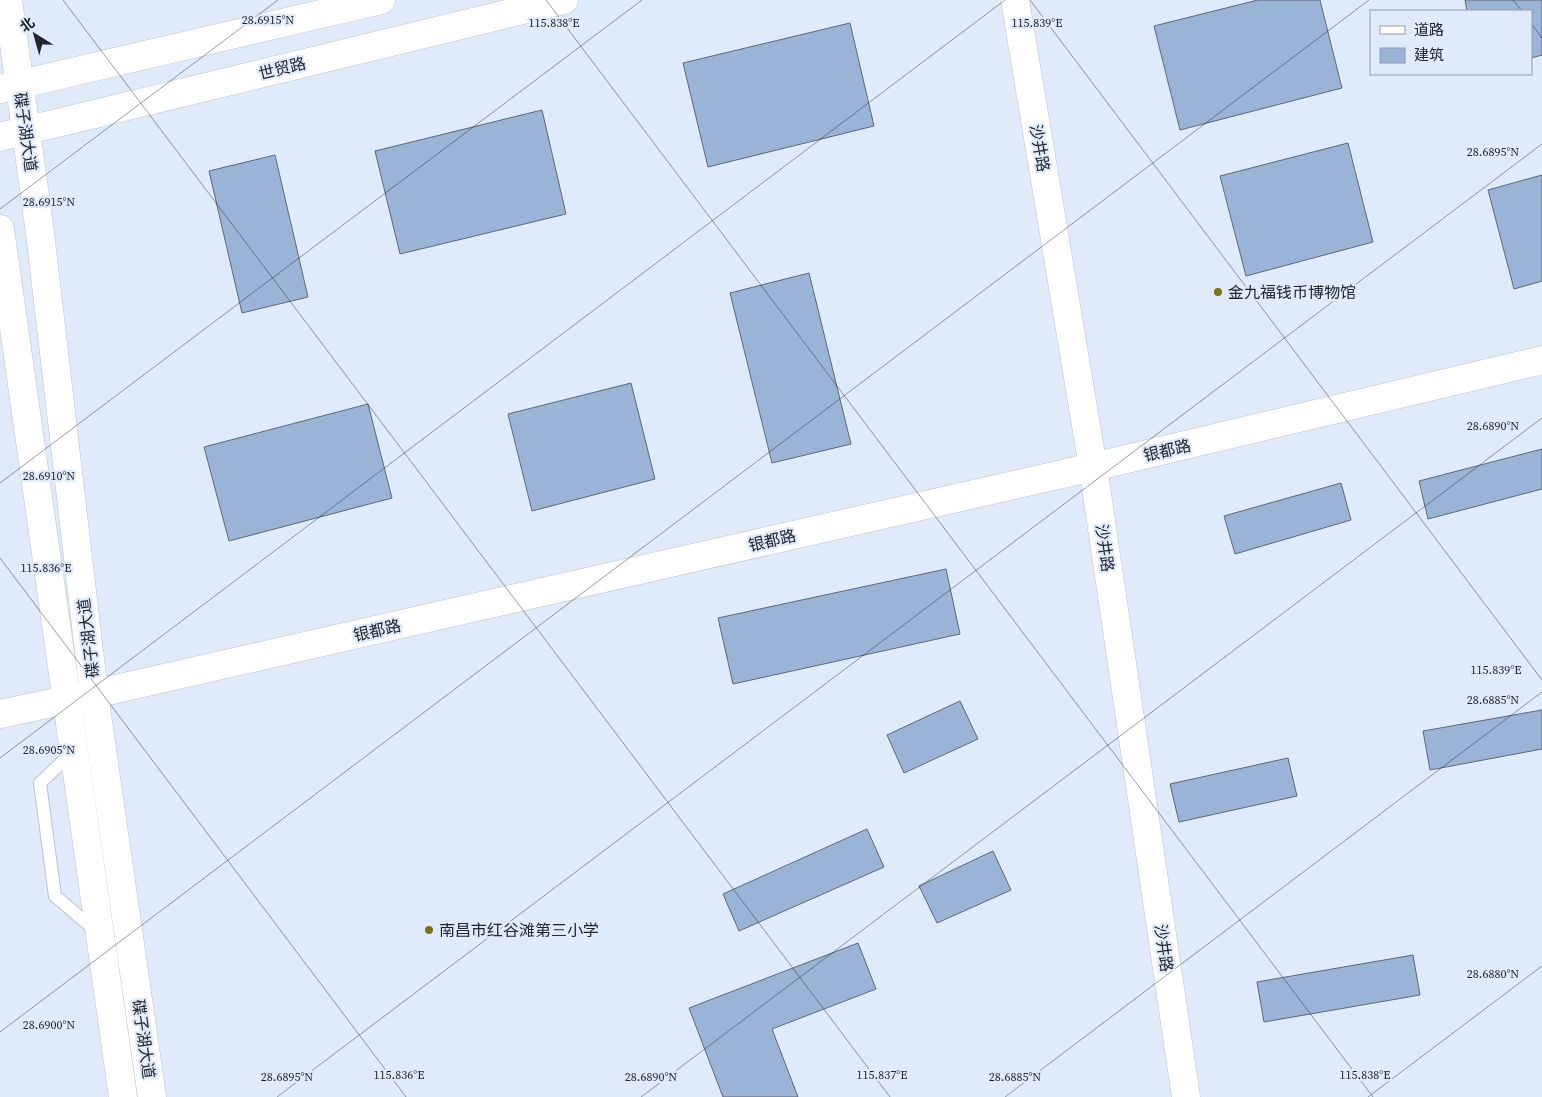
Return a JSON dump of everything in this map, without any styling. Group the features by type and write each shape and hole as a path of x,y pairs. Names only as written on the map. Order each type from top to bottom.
{"main road":[{"name":"碟子湖大道","path":"8,0 13,134 40,233 94,694 152,1097"},
{"path":"10,86 381,0"},
{"name":"世贸路","path":"13,134 564,0"},
{"name":"沙井路","path":"1015,0 1093,467 1186,1097"},
{"name":"碟子湖大道","path":"0,229 123,1097"},
{"name":"银都路","path":"0,714 1093,467 1542,360"}],"lane":[{"path":"74,751 40,783 55,896 100,934"}],"building":[{"path":"1258,0 1320,0 1342,88 1180,130 1154,26"},
{"path":"1465,0 1542,0 1542,55 1532,58 1532,10 1467,10"},
{"path":"850,23 874,126 708,167 683,63"},
{"path":"542,110 566,214 400,254 375,151"},
{"path":"1348,143 1373,242 1246,276 1220,176"},
{"path":"275,155 308,297 242,313 209,171"},
{"path":"1542,175 1542,281 1514,289 1488,190"},
{"path":"809,273 851,444 772,463 730,293"},
{"path":"631,383 655,479 532,511 508,414"},
{"path":"368,404 392,498 229,541 204,447"},
{"path":"1542,449 1542,489 1428,519 1419,481"},
{"path":"1341,483 1351,520 1235,554 1224,516"},
{"path":"946,569 960,634 733,684 718,618"},
{"path":"960,701 978,739 904,773 887,735"},
{"path":"1542,710 1542,749 1430,770 1423,731"},
{"path":"1288,758 1297,796 1179,822 1170,784"},
{"path":"867,829 884,867 739,931 723,894"},
{"path":"993,851 1011,890 937,923 919,886"},
{"path":"858,943 876,989 772,1029 798,1097 723,1097 689,1008"},
{"path":"1413,955 1420,995 1264,1022 1257,982"}],"place":[{"name":"金九福钱币博物馆","path":"1218,292"},
{"name":"南昌市红谷滩第三小学","path":"429,930"}]}
